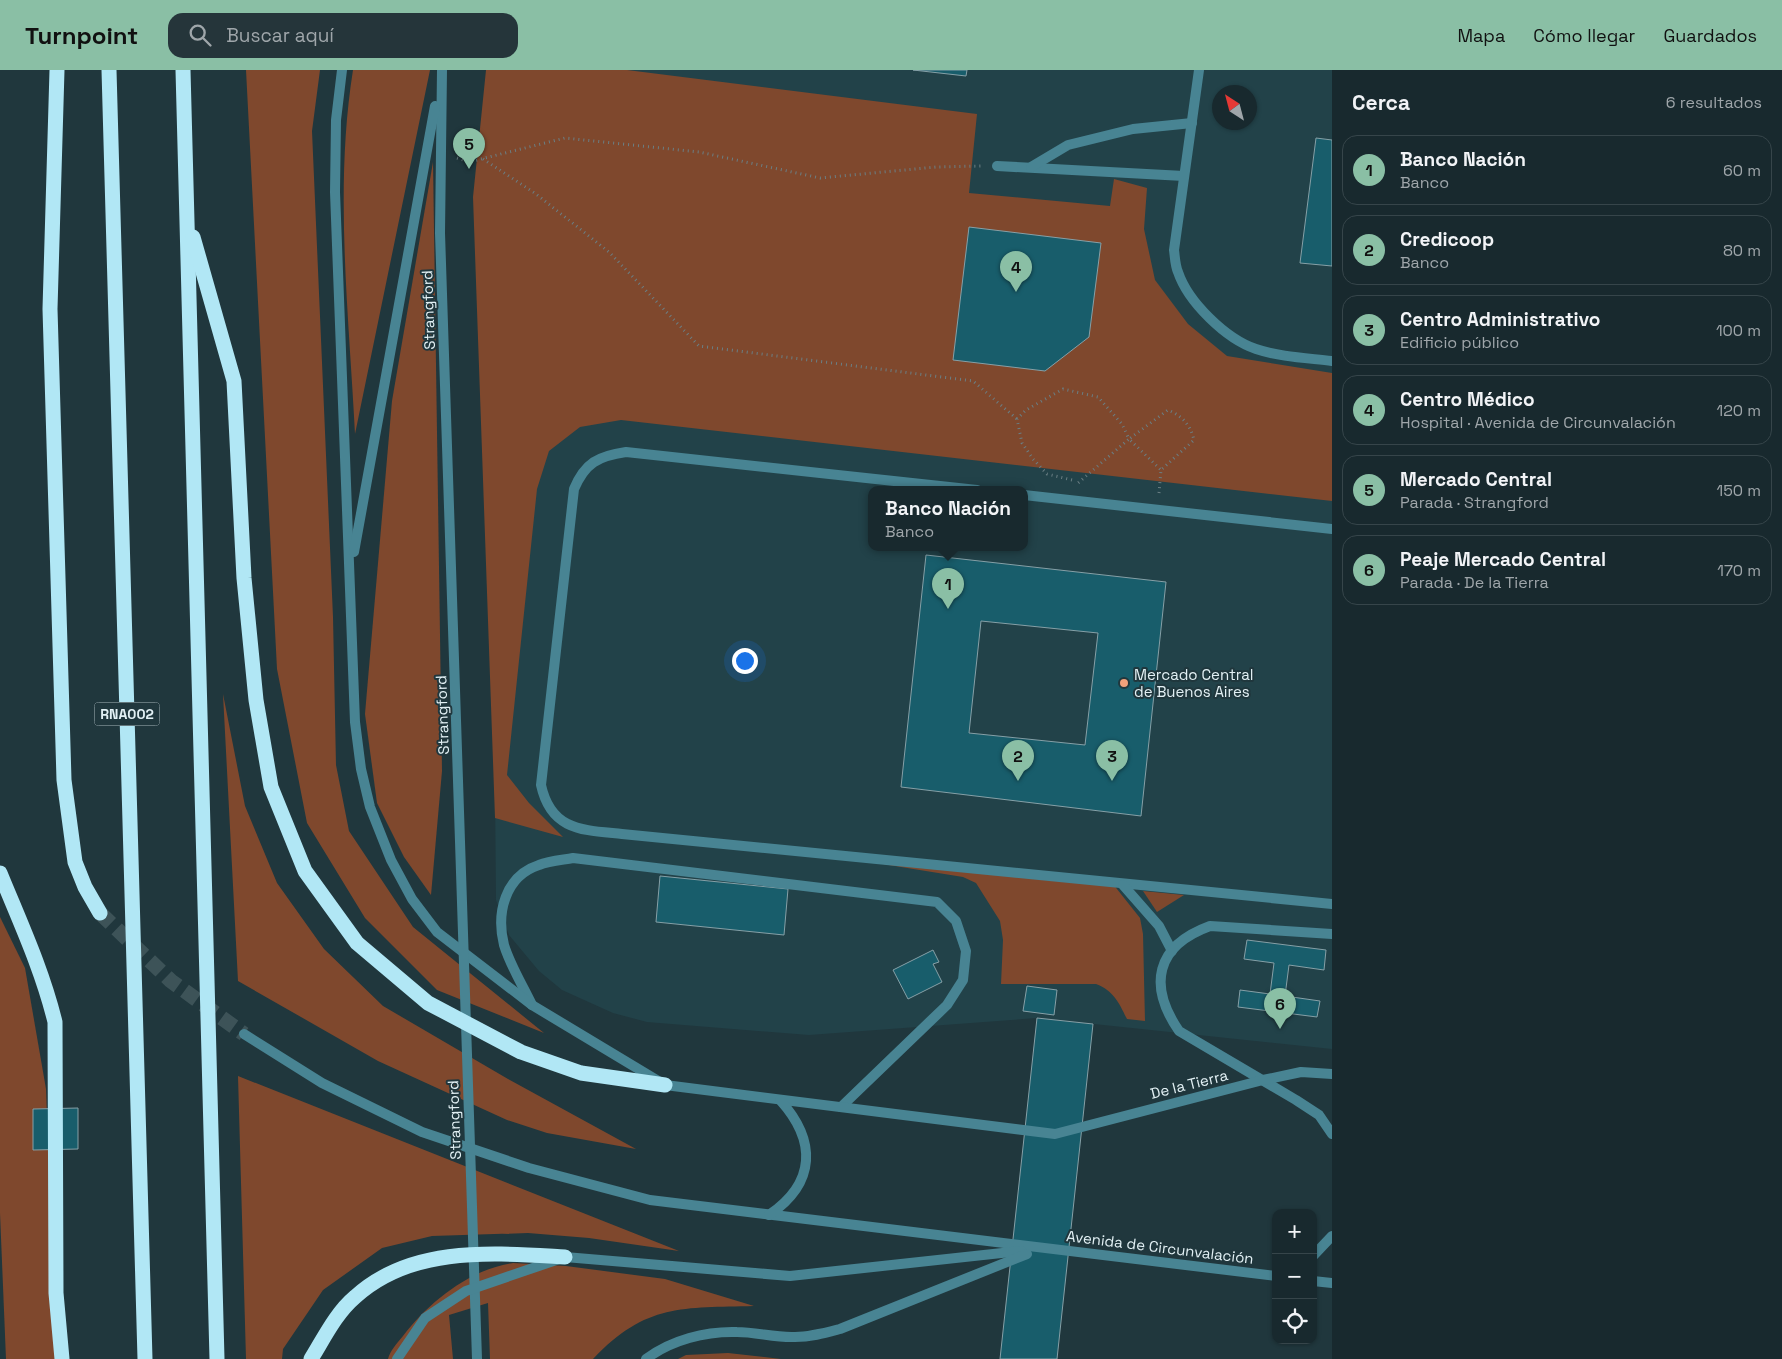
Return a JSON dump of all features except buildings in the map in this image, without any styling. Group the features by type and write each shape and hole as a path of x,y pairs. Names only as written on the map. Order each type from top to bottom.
{"highway":[{"path":"56,70 50,309 64,780 75,862 85,887 100,913"},
{"name":"RNA002","path":"109,70 145,1359"},
{"path":"183,70 217,1359"},
{"path":"187,216 234,381 244,578 256,700 270,778 305,871 357,943 428,1003 521,1052 581,1073 665,1085"},
{"path":"0,873 33,950 47,990 55,1022 56,1293 62,1359"},
{"path":"311,1359 332,1325 354,1298 380,1276 409,1264 484,1253 565,1257"}],"street":[{"path":"342,70 336,120 335,192 351,572 355,722 361,769 370,807 391,860 412,899 437,932 532,1004 665,1085 841,1107 948,1005 963,980 966,951 956,921 937,902 573,858 538,865 515,879 504,897 502,911 504,945 532,1004"},
{"path":"1199,70 1174,250 1178,273 1196,304 1223,330 1254,348 1279,354 1332,360"},
{"path":"351,572 441,73"},
{"name":"Strangford","path":"441,73 440,232 477,1359"},
{"path":"1030,168 1068,145 1133,129 1192,123"},
{"path":"997,166 1184,176"},
{"path":"940,486 626,452 611,454 595,461 581,473 574,489 541,785 544,802 553,814 567,825 584,830 1332,904"},
{"path":"1028,495 1332,529"},
{"path":"1123,884 1158,926 1172,951"},
{"path":"1332,934 1210,926 1193,932 1172,951 1160,975 1160,993 1169,1017 1179,1031 1319,1115 1332,1134"},
{"path":"244,1034 322,1083 422,1132 529,1168 650,1200 1040,1249"},
{"name":"De la Tierra","path":"841,1107 1055,1134 1263,1080 1301,1072 1332,1074"},
{"path":"769,1215 787,1202 798,1187 805,1169 806,1150 802,1131 793,1114 780,1100"},
{"path":"1315,1254 1332,1236"},
{"path":"396,1359 426,1318 466,1291 565,1257 790,1276 1040,1249"},
{"path":"646,1359 684,1339 712,1334 737,1332 793,1337 816,1336 840,1329 1040,1249"},
{"name":"Avenida de Circunvalación","path":"1040,1249 1272,1276"},
{"path":"1317,1281 1332,1283"}],"path":[{"path":"440,153 469,162 565,138 699,152 820,178 936,167 997,166"},
{"path":"483,160 536,194 609,252 700,346 973,381 1017,419 1022,443 1047,474 1080,482"},
{"path":"1017,419 1026,410 1063,390 1098,397 1122,424 1129,439 1161,470"},
{"path":"1060,499 1129,439 1168,410 1179,415 1191,428 1194,440 1161,470 1157,510"}],"shaded area":[{"path":"246,70 320,70 312,131 333,617 336,765 349,831 413,927 544,1033 437,990 365,918 307,823 277,669"},
{"path":"353,70 430,70 355,434 344,206 344,160"},
{"path":"486,70 627,70 977,114 969,193 1110,206 1114,179 1147,188 1144,229 1155,280 1188,324 1227,356 1332,373 1332,501 621,420 580,427 549,451 537,489 507,775 529,803 563,837 495,818 473,197"},
{"path":"505,70 1332,70 1332,1049 1037,1018 809,1035 647,1022 613,1013 562,990 539,971 509,935 496,900 495,789 499,699"},
{"path":"433,162 442,771 431,895 404,857 377,803 365,714 392,401"},
{"path":"223,694 245,806 277,883 324,949 383,1006 508,1079 636,1149 547,1133 507,1120 378,1061 238,981"},
{"path":"833,856 1113,884 1140,918 1143,934 1145,1021 1127,1019 1112,994 1096,984 1001,984 1003,940 1000,921 976,883 963,877"},
{"path":"1143,891 1184,895 1157,912"},
{"path":"0,917 25,968 46,1089 56,1359 6,1359 0,1213"},
{"path":"238,1076 679,1251 589,1238 528,1233 432,1236 382,1248 323,1290 283,1349 282,1359 246,1359"},
{"path":"513,1263 566,1266 665,1279 754,1306 706,1307 667,1312 631,1327 612,1341 593,1359 490,1359 488,1303 449,1315 453,1359 388,1359 394,1347 413,1323 452,1289 481,1272"},
{"path":"728,1353 781,1359 678,1359 686,1355"}],"tunnel":[{"path":"100,913 171,981 244,1034"}],"place":[{"name":"Mercado Central","path":"469,169"},
{"name":"Centro Médico","path":"1016,292"},
{"name":"Banco Nación","path":"948,609"},
{"name":"Mercado Central de Buenos Aires","path":"1124,683"},
{"name":"Credicoop","path":"1018,781"},
{"name":"Centro Administrativo","path":"1112,781"},
{"name":"Peaje Mercado Central","path":"1280,1029"}]}
